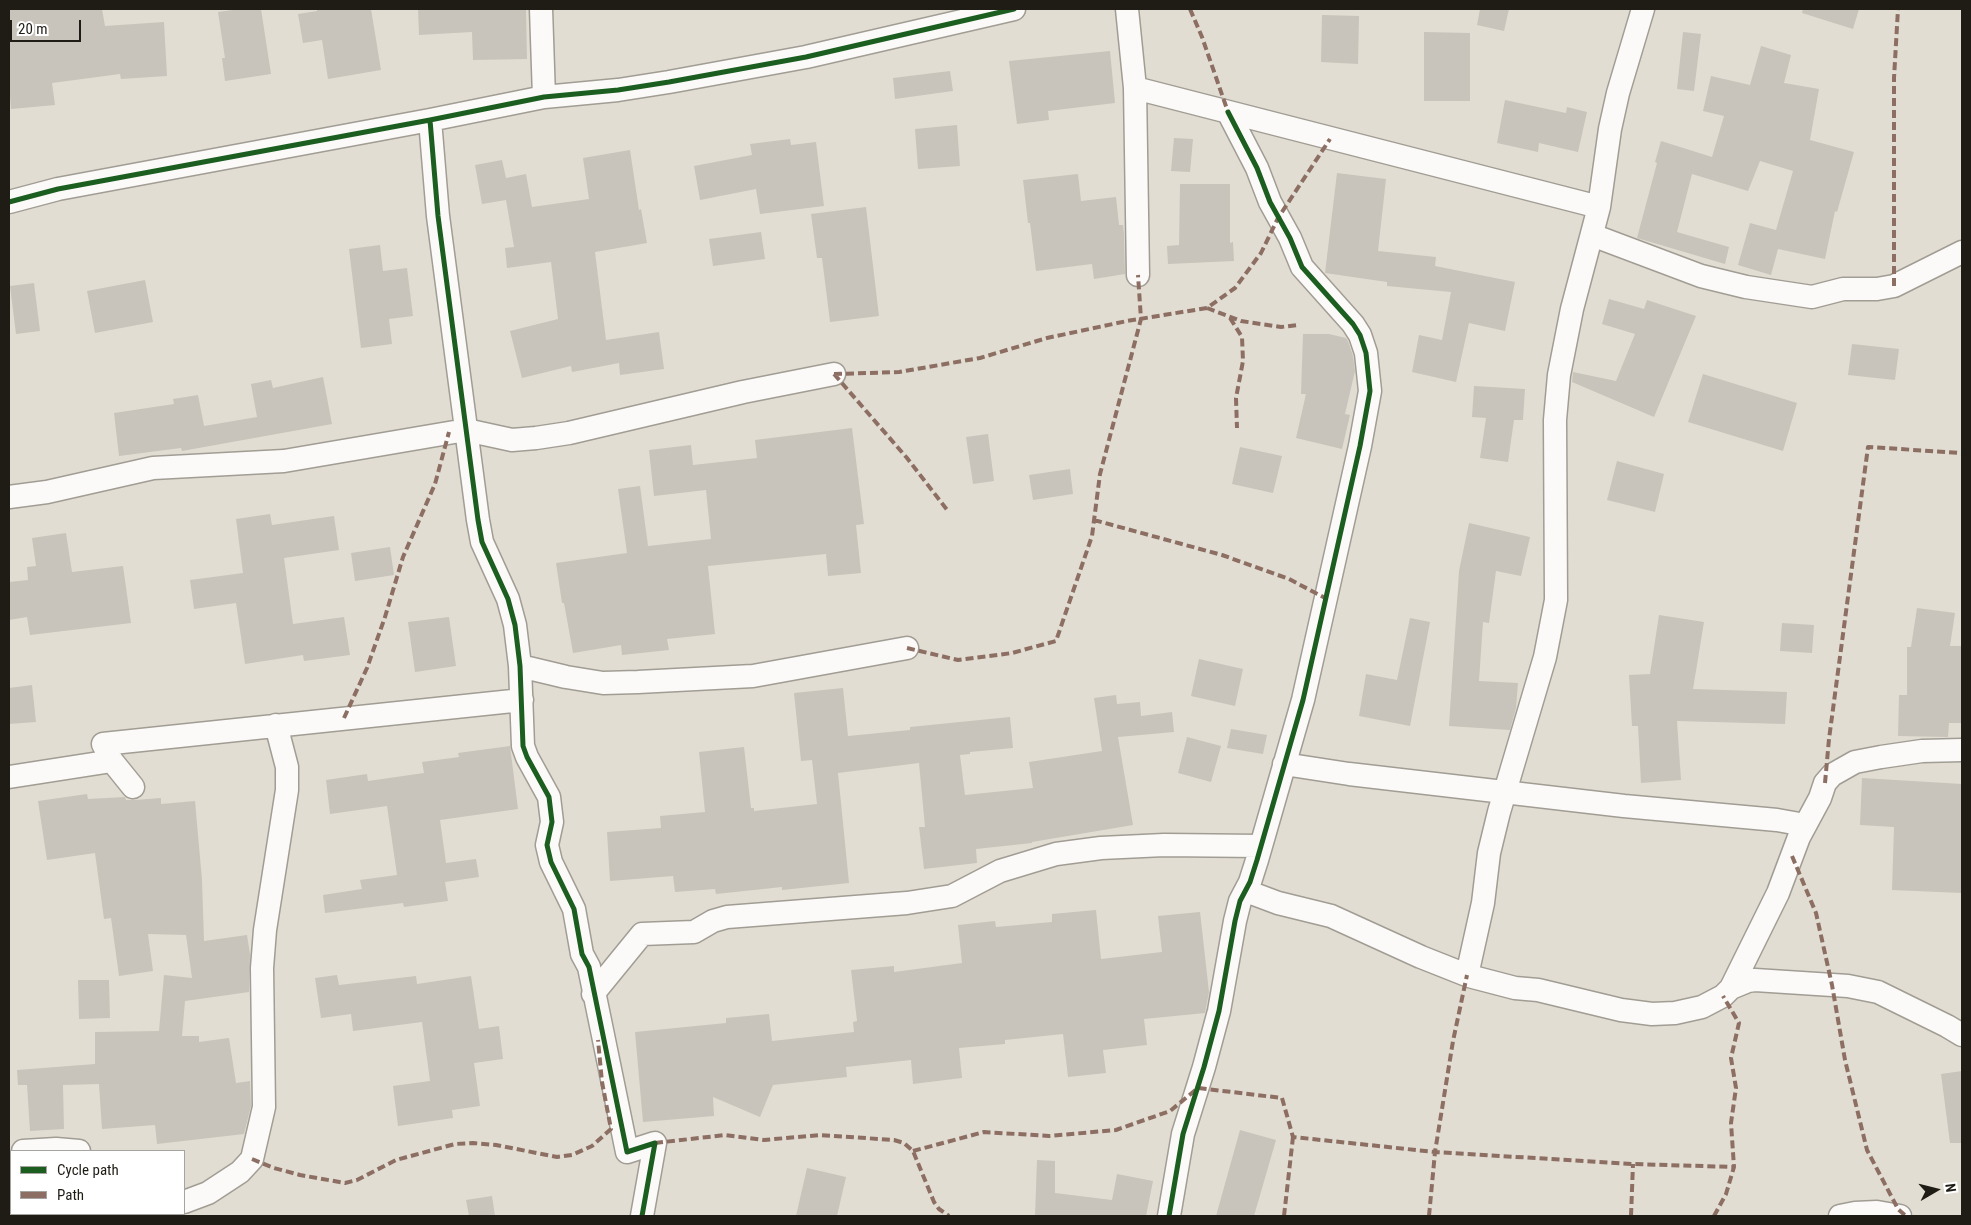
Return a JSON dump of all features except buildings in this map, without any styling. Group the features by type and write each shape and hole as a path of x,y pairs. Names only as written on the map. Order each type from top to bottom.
{"street":[{"path":"541,9 544,97"},
{"path":"9,202 68,188 544,97 618,90 806,57 1014,9"},
{"path":"1127,9 1135,88 1138,274"},
{"path":"1466,975 1483,902 1489,853 1505,791 1545,657 1556,600 1555,420 1559,375 1572,309 1599,207 1610,129 1618,93 1643,9"},
{"path":"1135,88 1368,150 1488,178 1599,207"},
{"path":"1169,1216 1183,1134 1220,1011 1240,901 1246,891 1257,860 1303,700 1327,599 1370,391 1366,352 1360,335 1353,324 1302,267 1290,238 1270,202 1257,168 1228,112"},
{"path":"430,120 438,216 482,542 508,599 515,625 520,666 523,746 527,757 547,790 552,809 552,822 547,840 551,862 574,909 582,954 589,967 627,1152 655,1143 642,1216"},
{"path":"1592,235 1701,276 1746,287 1812,297 1843,289 1877,289 1894,286 1962,252"},
{"path":"9,497 47,492 154,468 284,461 466,430 512,440 536,438 569,433 709,400 834,374"},
{"path":"520,666 566,677 603,683 638,682 753,676 907,648"},
{"path":"133,787 112,761 103,744 522,700"},
{"path":"185,1202 208,1194 240,1172 252,1159 264,1107 263,958 265,930 287,790 287,766 276,725"},
{"path":"1246,891 1285,905 1331,916 1376,938 1466,975 1516,988 1538,990 1621,1010 1652,1014 1675,1014 1702,1007 1723,996 1731,988 1778,893 1805,825 1820,798 1825,783 1832,775 1854,762 1922,751 1962,750"},
{"path":"9,777 112,761"},
{"path":"1284,764 1359,775 1624,806 1777,820 1805,825"},
{"path":"594,994 642,934 694,932 713,921 727,916 907,903 952,896 1000,871 1056,854 1101,848 1164,845 1260,846"},
{"path":"1731,988 1755,980 1848,986 1878,992 1962,1035"},
{"path":"40,1150 68,1150"},
{"path":"1840,1216 1876,1212 1900,1216"}],"marked path":[{"path":"1190,9 1202,37 1228,112"},
{"path":"1894,286 1894,78 1898,9"},
{"path":"834,374 899,372 980,358 1047,338 1127,321 1207,308 1235,288 1261,253 1278,218 1330,139"},
{"path":"907,648 958,660 1012,653 1056,641 1092,536 1100,474 1141,319 1138,275"},
{"path":"1207,308 1241,321 1281,327 1298,325"},
{"path":"1230,318 1242,337 1243,361 1236,398 1237,428"},
{"path":"834,374 907,458 948,511"},
{"path":"344,718 367,668 403,557 435,484 449,432"},
{"path":"1825,783 1829,739 1868,447 1962,453"},
{"path":"1094,520 1222,555 1289,579 1327,599"},
{"path":"1792,856 1816,913 1832,985 1845,1060 1867,1150 1898,1209 1906,1216"},
{"path":"1429,1216 1435,1152 1453,1041 1467,975"},
{"path":"1714,1216 1726,1194 1734,1167 1731,1123 1736,1088 1731,1058 1739,1023 1723,996"},
{"path":"252,1159 274,1168 300,1175 345,1183 357,1180 396,1160 455,1144 496,1145 557,1157 572,1155 592,1146 611,1129 602,1082 598,1040"},
{"path":"913,1151 984,1132 1049,1136 1116,1130 1170,1111 1198,1088 1282,1098 1293,1137 1435,1152 1633,1164 1734,1167"},
{"path":"655,1143 725,1135 764,1140 820,1135 894,1140 904,1143 913,1151 934,1202 939,1209 949,1216"},
{"path":"1284,1216 1293,1137"},
{"path":"1631,1216 1633,1164"}],"cycle path":[{"path":"9,202 58,189 544,97 618,90 806,57 1014,9"},
{"path":"1169,1216 1183,1134 1219,1011 1240,901 1250,882 1257,860 1303,700 1360,446 1370,391 1366,353 1360,335 1353,324 1302,267 1290,238 1270,202 1257,168 1228,112"},
{"path":"430,120 438,216 482,542 508,599 515,625 520,666 523,746 549,797 552,822 547,845 551,862 574,909 582,954 589,967 627,1152 655,1143 642,1216"}]}
